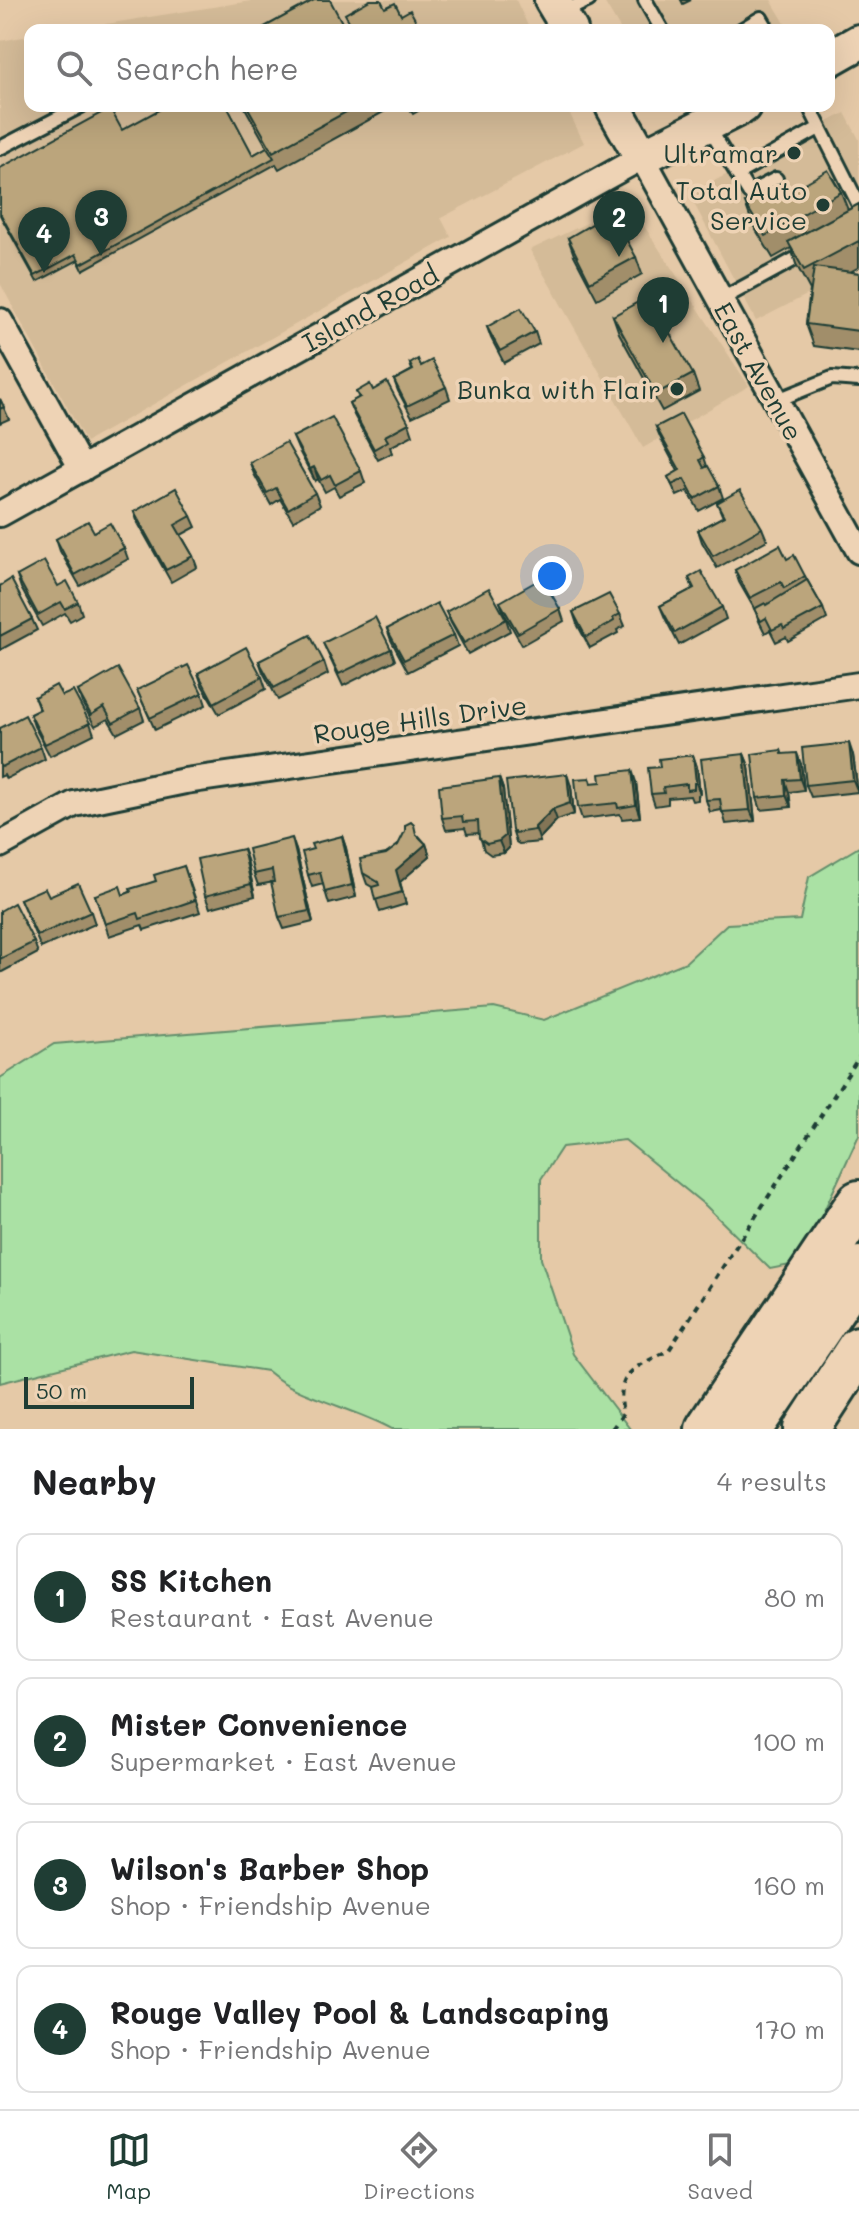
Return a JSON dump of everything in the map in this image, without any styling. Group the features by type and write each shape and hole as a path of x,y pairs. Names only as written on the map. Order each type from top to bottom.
{"highway":[{"path":"708,1429 859,1203"},
{"path":"750,1429 859,1269"},
{"path":"807,1429 859,1349"}],"street":[{"path":"835,56 859,42"},
{"name":"East Avenue","path":"616,112 859,551"},
{"name":"Island Road","path":"0,514 642,157 732,112"},
{"path":"0,321 82,469"},
{"name":"Rouge Hills Drive","path":"0,845 74,804 185,781 859,685"}],"lane":[{"path":"645,0 659,24"},
{"path":"0,148 69,112"},
{"path":"812,112 831,164 859,205"},
{"path":"707,125 749,193 779,185"},
{"path":"737,174 819,128"},
{"path":"720,300 825,242"},
{"path":"775,401 832,378 859,380"}],"path":[{"path":"612,1429 623,1414 619,1393 629,1372 669,1350 859,1057"}],"shaded area":[{"path":"257,0 516,0 527,24 106,24"},
{"path":"603,0 771,0 785,24 617,24"},
{"path":"24,37 24,112 569,112 584,143 441,218 451,237 86,442 0,283 0,41"},
{"path":"845,113 859,139 859,268 756,321 689,194"},
{"path":"629,203 749,386 643,448 530,250"}],"green space":[{"path":"859,847 859,1135 800,1263 770,1269 706,1206 625,1140 562,1147 541,1179 541,1259 573,1354 630,1429 392,1429 294,1388 267,1371 131,1350 0,1383 0,1078 54,1044 494,1008 544,1020 686,962 727,924 800,920 809,877"}],"building":[{"path":"314,0 330,0 343,24 270,24"},
{"path":"370,0 381,0 385,8 395,3 401,15 410,10 418,24 351,24 345,14"},
{"path":"103,112 112,112 122,130 155,112 230,112 253,155 267,147 274,158 81,264 76,254 35,276 0,213 0,168"},
{"path":"250,112 346,112 273,152"},
{"path":"828,170 841,192 765,236 745,203 780,183 786,194"},
{"path":"859,204 859,241 804,270 788,242"},
{"path":"606,216 617,236 623,233 636,257 590,282 568,238"},
{"path":"814,267 859,273 859,331 806,324"},
{"path":"649,296 693,374 656,394 613,316"},
{"path":"521,308 535,332 500,351 487,327"},
{"path":"418,359 421,366 432,360 446,387 407,406 394,380 413,370 410,364"},
{"path":"387,382 409,423 385,436 388,441 374,449 349,403 360,397 356,392 370,384 373,390"},
{"path":"681,414 704,457 700,460 704,468 708,466 719,486 695,499 684,479 672,485 668,477 680,470 656,427"},
{"path":"332,417 361,471 335,485 330,475 321,480 314,467 310,469 293,437"},
{"path":"286,442 315,493 288,509 276,488 267,493 250,463"},
{"path":"176,488 191,516 175,525 193,556 166,570 134,512"},
{"path":"740,490 762,528 713,556 698,530 724,516 717,503"},
{"path":"88,521 94,532 110,523 124,548 75,575 56,539"},
{"path":"780,545 787,559 794,555 805,576 784,588 781,582 750,598 735,570"},
{"path":"44,561 58,586 67,581 78,602 65,609 61,602 38,615 17,576"},
{"path":"701,571 722,607 675,633 660,606 694,588 689,578"},
{"path":"542,578 560,609 518,633 500,602"},
{"path":"11,579 32,619 0,636 0,586"},
{"path":"807,580 823,608 784,629 782,625 772,630 766,618 761,621 754,609"},
{"path":"489,588 506,619 464,643 446,612"},
{"path":"609,594 620,614 613,618 614,621 586,637 573,612"},
{"path":"437,603 454,635 404,660 387,629"},
{"path":"375,617 391,649 339,674 323,643"},
{"path":"310,635 324,662 274,688 259,661"},
{"path":"246,647 262,677 214,703 198,673"},
{"path":"188,665 202,693 150,718 137,690"},
{"path":"118,668 140,708 113,723 104,707 91,715 78,691"},
{"path":"56,685 62,696 73,691 90,723 45,744 30,714 40,709 34,697"},
{"path":"25,715 41,747 2,767 0,728"},
{"path":"849,743 853,780 806,785 802,748"},
{"path":"781,750 782,754 797,753 800,779 785,780 786,795 757,798 752,754"},
{"path":"744,754 750,810 722,812 720,799 706,800 701,759"},
{"path":"693,755 694,789 687,790 687,784 663,787 664,793 651,794 648,768 660,767 659,759"},
{"path":"632,770 636,805 618,808 617,803 578,807 575,779 590,778 591,783 601,782 600,774"},
{"path":"567,774 570,803 553,809 535,830 515,833 512,830 506,781"},
{"path":"499,778 505,836 499,841 487,844 479,838 478,821 463,822 462,816 442,818 439,786"},
{"path":"411,822 416,834 426,844 396,870 402,892 375,900 372,887 379,885 378,882 363,873 360,859 386,854 398,845 405,825"},
{"path":"342,836 352,885 325,892 320,872 308,875 302,852 313,849 311,844"},
{"path":"292,838 309,911 279,917 271,882 274,882 272,870 254,874 248,849"},
{"path":"243,849 251,884 205,896 197,859"},
{"path":"184,866 195,900 140,919 138,913 105,924 95,895 120,886 123,895 131,892 130,889 156,881 154,875"},
{"path":"78,883 91,912 37,936 20,899 45,888 49,896"},
{"path":"14,903 34,942 0,959 0,911"}],"place":[{"name":"Ultramar","path":"794,153"},
{"name":"Total Auto Service","path":"823,205"},
{"name":"Wilson's Barber Shop","path":"101,256"},
{"name":"Mister Convenience","path":"619,257"},
{"name":"Rouge Valley Pool & Landscaping","path":"44,273"},
{"name":"SS Kitchen","path":"663,343"},
{"name":"Bunka with Flair","path":"677,389"}]}
